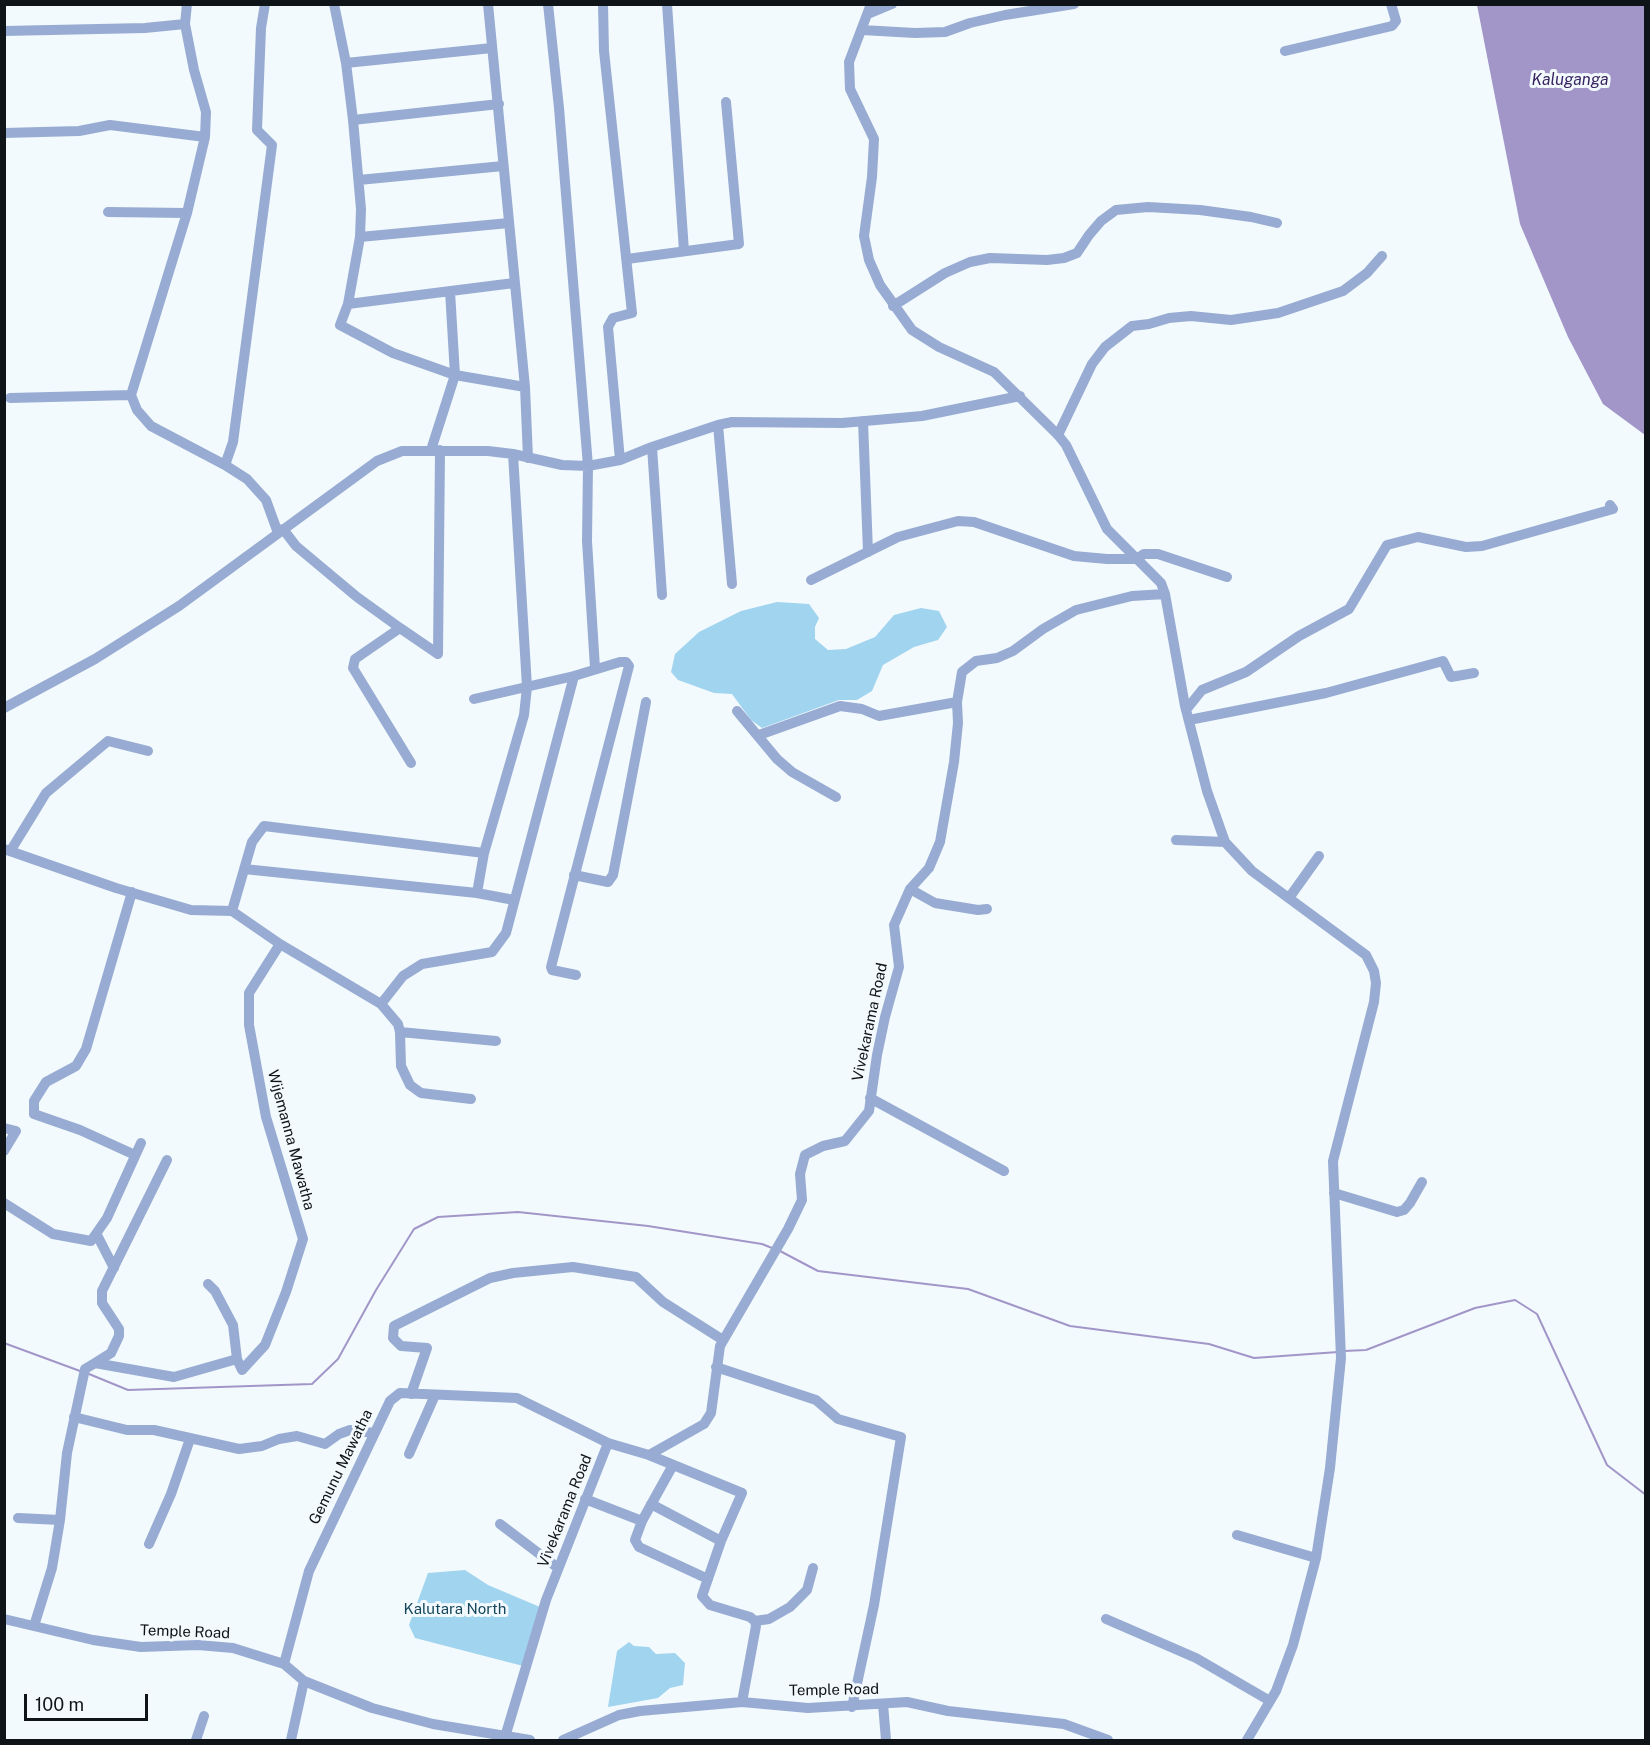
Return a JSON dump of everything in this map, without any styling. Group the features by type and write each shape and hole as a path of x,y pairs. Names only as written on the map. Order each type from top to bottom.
{"street":[{"path":"187,4 185,24 194,70 206,112 205,137 187,213 131,395 136,410 151,426 247,479 266,500 280,531 296,546 357,597 438,654 436,450 455,375 450,291"},
{"path":"225,465 233,442 272,145 257,130 261,28 265,4"},
{"path":"334,4 346,63 359,180 360,237 348,304 340,326 393,353 455,375 525,387"},
{"path":"488,4 525,387 528,458"},
{"path":"548,4 561,132 588,466 587,541 595,668"},
{"path":"603,4 604,51 632,313 613,318 608,327 620,460"},
{"path":"667,4 684,251"},
{"path":"892,4 869,9 849,62 850,89 874,139 872,177 864,236 869,260 880,285 912,330 939,346 994,372 1058,435 1066,446 1107,529 1161,584 1165,594 1188,715 1208,791 1225,842 1251,871 1366,956 1374,971 1376,983 1374,1002 1333,1161 1341,1358 1330,1468 1316,1558 1293,1645 1276,1690 1247,1740"},
{"path":"862,30 945,32 970,23 1005,15 1074,4"},
{"path":"1285,51 1392,26 1396,21 1391,4"},
{"path":"4,31 145,28 185,24"},
{"path":"346,63 492,48"},
{"path":"627,259 739,244 726,102"},
{"path":"353,120 499,104"},
{"path":"4,133 79,131 110,125 205,137"},
{"path":"359,180 503,166"},
{"path":"893,306 945,273 970,262 990,258 1047,260 1064,258 1077,253 1101,221 1116,210 1148,207 1200,210 1251,217 1277,224"},
{"path":"108,212 187,213"},
{"path":"360,237 509,223"},
{"path":"1058,435 1092,364 1105,347 1132,326 1191,316 1231,320 1278,313 1343,291 1367,273 1382,256"},
{"path":"348,304 514,283"},
{"path":"10,398 131,395"},
{"path":"4,708 95,659 179,606 377,461 402,451 488,451 562,465 588,466 620,460 718,424 732,422 842,423 922,416 1020,396"},
{"path":"863,421 868,552"},
{"path":"718,424 732,584"},
{"path":"652,447 662,595"},
{"path":"477,893 484,853 524,715 527,687 513,454"},
{"path":"1188,715 1202,690 1246,672 1299,636 1349,609 1387,544 1418,537 1466,547 1482,546 1613,509 1610,505"},
{"path":"811,580 898,537 958,521 974,522 1074,556 1136,559 1144,554 1158,554 1227,577"},
{"name":"Vivekarama Road","path":"505,1737 546,1600 608,1443 649,1455 704,1424 711,1413 716,1366 723,1340 785,1234 802,1200 800,1174 805,1155 823,1146 844,1141 869,1111 885,1017 899,967 894,925 910,889 929,868 940,842 954,762 958,723 957,702 962,672 976,661 997,658 1013,651 1043,629 1076,610 1132,596 1165,594"},
{"path":"400,628 355,659 353,668 411,763"},
{"path":"1188,715 1326,693 1443,661 1451,677 1474,673"},
{"path":"474,699 574,676 620,662 626,662 629,666 550,968 576,975"},
{"path":"381,1004 403,976 422,964 492,952 506,933 574,676"},
{"path":"574,875 608,882 613,875 646,702"},
{"path":"759,735 840,706 862,709 879,716 957,702"},
{"path":"737,711 777,759 792,772 836,797"},
{"path":"148,751 108,741 46,793 8,849 97,882 191,910 232,911 280,944 381,1004 398,1024 401,1066 410,1085 421,1094 471,1099"},
{"path":"232,911 252,842 264,826 484,853"},
{"path":"1176,840 1225,842"},
{"path":"1289,898 1319,856"},
{"path":"244,869 477,893 514,900"},
{"path":"910,889 935,903 978,910 987,909"},
{"path":"132,892 86,1049 76,1066 46,1082 34,1101 34,1114 80,1130 135,1155"},
{"name":"Wijemanna Mawatha","path":"90,1366 174,1377 237,1359 242,1370 265,1345 276,1320 303,1239 266,1117 249,1025 249,993 280,944"},
{"path":"400,1032 496,1041"},
{"path":"870,1098 1004,1171"},
{"path":"4,1128 16,1131 4,1151"},
{"path":"4,1203 53,1234 91,1240 97,1235 107,1218 141,1143"},
{"path":"34,1626 52,1568 67,1453 82,1380 90,1366 111,1353 119,1336 119,1329 102,1303 102,1291 167,1160"},
{"path":"1334,1193 1397,1212 1404,1210 1410,1203 1422,1182"},
{"path":"97,1235 114,1268"},
{"path":"608,1443 517,1398 411,1394 427,1348 401,1346 393,1338 393,1326 490,1278 513,1273 573,1267 636,1277 663,1302 723,1340"},
{"path":"208,1284 215,1292 233,1325 237,1359"},
{"path":"716,1366 816,1400 838,1419 901,1437 874,1605 852,1707"},
{"name":"Gemunu Mawatha","path":"284,1664 309,1571 390,1401 400,1393 411,1394"},
{"path":"410,1454 435,1395"},
{"path":"74,1417 127,1430 154,1430 239,1449 262,1446 279,1439 297,1436 326,1444 339,1434 350,1430 374,1433"},
{"path":"149,1544 171,1494 190,1438"},
{"path":"649,1455 742,1493 721,1541 702,1596 710,1605 750,1617 755,1622 742,1702"},
{"path":"673,1465 634,1540 639,1547 708,1579"},
{"path":"585,1499 642,1521"},
{"path":"651,1504 721,1541"},
{"path":"18,1518 60,1520"},
{"path":"500,1524 558,1568"},
{"path":"1237,1535 1316,1558"},
{"path":"755,1622 769,1619 790,1607 807,1590 813,1568"},
{"path":"1106,1619 1196,1658 1270,1701"},
{"name":"Temple Road","path":"4,1620 93,1640 141,1647 198,1645 232,1648 284,1664 304,1681 372,1708 433,1724 530,1740"},
{"path":"291,1740 304,1681"},
{"name":"Temple Road","path":"563,1740 619,1715 662,1708 742,1702 808,1708 907,1702 948,1710 1064,1724 1108,1740"},
{"path":"884,1704 886,1740"},
{"path":"196,1740 204,1716"}],"green space":[{"path":"777,602 809,604 819,618 815,627 815,639 828,650 846,649 875,637 894,615 921,608 939,611 947,627 938,640 914,647 883,665 872,691 857,700 839,700 762,728 751,720 732,694 714,693 678,680 671,672 675,654 699,632 741,611"},
{"name":"Kalutara North","path":"465,1570 488,1585 540,1607 523,1666 415,1638 409,1625 428,1573"},
{"path":"629,1642 634,1646 649,1647 656,1654 675,1653 685,1663 683,1685 670,1688 658,1698 608,1707 617,1651"}],"water":[{"name":"Kaluganga","path":"1477,5 1645,5 1645,435 1603,404 1568,337 1520,224"}],"waterway":[{"path":"89,1374 128,1390 312,1384 338,1359 376,1290 414,1229 438,1217 518,1212 648,1226 762,1244 772,1248"},
{"path":"780,1251 818,1271 968,1289 1070,1326 1209,1344 1254,1358 1338,1352"},
{"path":"1344,1351 1366,1350 1475,1308 1515,1300 1537,1314 1607,1465 1646,1495"},
{"path":"4,1343 80,1371"}]}
